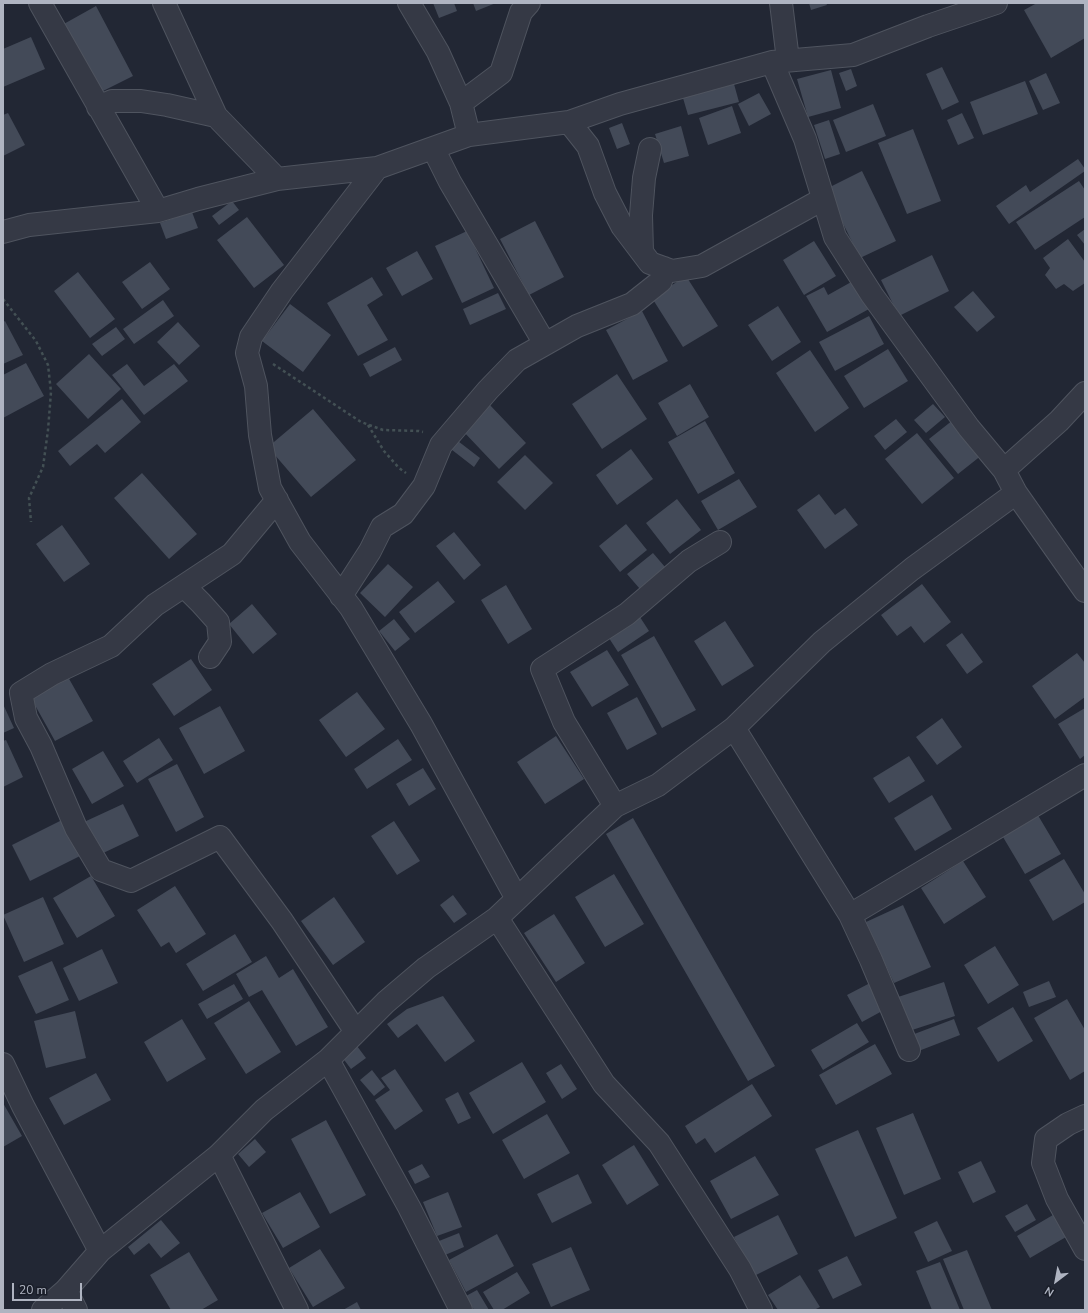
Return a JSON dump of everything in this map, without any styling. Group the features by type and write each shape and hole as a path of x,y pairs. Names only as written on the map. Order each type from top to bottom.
{"street":[{"path":"40,3 158,211"},
{"path":"164,3 216,116 277,179"},
{"path":"409,3 438,52 461,103 469,135"},
{"path":"461,103 501,72 521,12 529,3"},
{"path":"781,3 780,61 835,237 872,295 970,428 1004,470 1016,493 1085,591"},
{"path":"3,232 29,225 158,211 198,199 277,179 378,168 469,135 569,122 620,104 780,61 853,55 928,26 996,3"},
{"path":"98,107 112,101 141,101 174,106 216,116"},
{"path":"569,122 588,146 605,193 622,226 650,263 664,268 672,270 702,266 823,199"},
{"path":"433,148 450,182 545,344"},
{"path":"642,252 641,215 644,178 650,149"},
{"path":"378,168 282,290 251,337 247,354 256,386 260,435 270,488 300,542 351,608 421,724 517,898"},
{"path":"341,596 370,551 382,527 403,514 424,486 441,446 488,390 517,360 577,326 632,304 661,281 664,268"},
{"path":"1004,470 1059,421 1085,393"},
{"path":"43,1310 66,1290 100,1251 219,1154 264,1110 328,1060 386,1002 426,968 496,918 615,806 658,785 734,728 822,642 912,569 1016,493"},
{"path":"277,500 232,554 154,605 111,646 52,674 21,693 26,718 41,746 76,828 101,870 130,882 220,837 282,921 356,1032"},
{"path":"615,806 564,722 542,669 627,614 689,561 720,542"},
{"path":"184,586 218,622 220,642 210,657"},
{"path":"734,728 850,915 871,960 909,1050"},
{"path":"850,915 1085,776"},
{"path":"496,918 604,1084 659,1143 740,1269 762,1310"},
{"path":"328,1060 409,1208 462,1310"},
{"path":"3,1064 23,1106 100,1251"},
{"path":"1085,1116 1068,1124 1046,1139 1042,1163 1057,1199 1085,1249"},
{"path":"219,1154 296,1310"},
{"path":"66,1290 76,1310"}],"path":[{"path":"3,299 36,341 48,365 51,392 48,430 43,466 29,498 31,522"},
{"path":"247,354 275,365 368,425 383,430 419,431 447,438"},
{"path":"368,425 384,451 399,468 424,486"}],"building":[{"path":"433,3 454,3 457,11 439,18"},
{"path":"473,3 496,3 476,11"},
{"path":"809,3 826,3 827,5 811,10"},
{"path":"1037,3 1085,3 1085,38 1051,58 1024,10"},
{"path":"96,6 133,76 99,93 62,25"},
{"path":"31,37 45,69 3,87 3,49"},
{"path":"942,67 959,102 942,110 926,74"},
{"path":"851,69 857,86 846,91 839,73"},
{"path":"831,70 841,108 808,117 797,79"},
{"path":"1046,73 1060,103 1043,110 1029,81"},
{"path":"1025,81 1038,114 983,135 970,102"},
{"path":"734,84 739,102 688,115 683,98"},
{"path":"759,93 771,114 749,126 738,104"},
{"path":"873,104 886,136 846,152 833,120"},
{"path":"732,106 741,133 708,145 699,118"},
{"path":"8,113 25,145 3,156 3,115"},
{"path":"962,113 974,138 958,145 947,120"},
{"path":"829,120 840,154 825,159 814,125"},
{"path":"622,123 630,144 617,149 609,128"},
{"path":"681,126 689,156 664,163 655,134"},
{"path":"913,129 941,201 907,214 878,143"},
{"path":"1078,159 1085,171 1009,224 996,206 1026,185 1030,192"},
{"path":"862,171 896,241 860,258 826,189"},
{"path":"1079,181 1085,190 1085,217 1035,250 1016,222"},
{"path":"232,201 239,210 219,225 212,216"},
{"path":"192,212 198,228 166,239 160,223"},
{"path":"247,217 284,265 254,288 217,240"},
{"path":"535,221 564,277 529,295 500,239"},
{"path":"1085,229 1085,245 1077,235"},
{"path":"467,231 494,288 462,303 435,246"},
{"path":"1068,239 1085,262 1085,283 1073,291 1064,284 1056,289 1045,275 1050,268 1043,258"},
{"path":"814,241 836,276 804,295 783,260"},
{"path":"417,251 433,279 402,296 386,268"},
{"path":"932,255 949,291 899,316 881,280"},
{"path":"150,262 170,289 142,309 122,282"},
{"path":"78,272 115,319 90,338 54,291"},
{"path":"686,276 718,326 683,347 652,298"},
{"path":"372,277 383,295 367,305 388,340 358,356 327,303"},
{"path":"853,281 869,309 827,332 806,296 824,287 828,295"},
{"path":"973,291 995,317 977,332 954,307"},
{"path":"498,293 506,309 470,325 463,309"},
{"path":"163,300 174,316 134,344 123,329"},
{"path":"290,304 331,335 303,372 262,341"},
{"path":"778,306 801,342 772,361 748,325"},
{"path":"642,311 668,361 633,380 606,330"},
{"path":"869,316 884,344 835,371 819,342"},
{"path":"5,321 23,355 3,364 3,322"},
{"path":"178,322 200,346 179,365 157,342"},
{"path":"116,327 125,339 102,356 92,344"},
{"path":"395,347 402,360 370,377 363,364"},
{"path":"888,349 908,381 864,408 844,376"},
{"path":"810,350 849,408 815,432 776,373"},
{"path":"89,354 121,389 88,419 56,384"},
{"path":"26,363 44,396 3,418 3,375"},
{"path":"127,364 144,386 174,364 188,381 144,415 112,375"},
{"path":"617,374 647,419 602,449 572,404"},
{"path":"690,384 709,417 677,436 658,403"},
{"path":"122,399 141,422 105,453 97,444 70,466 58,451"},
{"path":"489,404 526,443 499,469 462,430"},
{"path":"933,404 945,417 926,433 914,420"},
{"path":"313,409 356,460 311,497 268,447"},
{"path":"896,419 907,432 885,450 874,436"},
{"path":"953,420 982,455 958,474 929,439"},
{"path":"705,421 735,473 698,494 668,442"},
{"path":"917,433 954,478 922,504 885,459"},
{"path":"454,438 480,458 474,467 447,446"},
{"path":"631,449 653,479 617,505 596,475"},
{"path":"525,455 553,483 525,510 497,482"},
{"path":"142,473 197,534 169,559 114,498"},
{"path":"739,479 757,507 718,530 701,501"},
{"path":"819,494 835,515 845,508 858,525 825,549 797,510"},
{"path":"677,499 701,530 670,554 646,523"},
{"path":"626,524 647,550 620,572 599,546"},
{"path":"62,525 90,564 64,582 36,544"},
{"path":"454,532 481,565 464,580 436,546"},
{"path":"653,553 665,567 640,589 627,574"},
{"path":"388,564 413,587 385,617 360,593"},
{"path":"438,581 455,602 415,633 399,612"},
{"path":"922,584 951,622 924,643 911,626 897,636 881,615"},
{"path":"506,585 532,629 508,644 481,600"},
{"path":"252,604 277,634 253,654 229,624"},
{"path":"638,614 649,631 618,652 607,635"},
{"path":"394,619 410,639 395,651 379,631"},
{"path":"725,621 754,666 722,686 694,641"},
{"path":"962,633 983,662 967,674 946,645"},
{"path":"654,636 696,710 662,728 621,655"},
{"path":"607,650 629,685 592,707 570,672"},
{"path":"1077,653 1085,663 1085,697 1055,719 1032,686"},
{"path":"191,659 212,690 174,716 152,684"},
{"path":"68,677 93,721 55,741 31,698"},
{"path":"357,692 385,729 346,757 319,720"},
{"path":"637,697 657,734 627,750 607,713"},
{"path":"3,704 14,728 3,733"},
{"path":"220,706 245,751 204,774 179,728"},
{"path":"1085,708 1085,755 1080,759 1058,724"},
{"path":"942,718 962,747 937,765 916,737"},
{"path":"556,736 584,779 545,804 517,762"},
{"path":"159,738 173,760 137,783 123,761"},
{"path":"398,739 412,760 367,789 354,769"},
{"path":"6,740 23,777 3,787 3,741"},
{"path":"103,751 124,786 92,804 72,769"},
{"path":"909,756 925,781 889,803 873,778"},
{"path":"177,764 204,817 176,832 148,779"},
{"path":"423,768 436,789 409,806 396,784"},
{"path":"932,795 952,829 915,851 894,818"},
{"path":"123,804 139,836 99,855 84,822"},
{"path":"1036,812 1061,854 1025,874 1000,832"},
{"path":"633,818 775,1066 748,1081 606,834"},
{"path":"64,819 82,855 30,881 12,845"},
{"path":"394,821 420,861 397,875 371,836"},
{"path":"1064,859 1085,894 1085,902 1053,921 1029,880"},
{"path":"963,861 986,897 944,924 921,888"},
{"path":"614,874 644,924 605,947 575,897"},
{"path":"91,876 115,916 77,938 53,898"},
{"path":"175,886 206,934 176,953 169,942 161,947 137,910"},
{"path":"453,895 467,914 454,923 440,905"},
{"path":"43,897 64,944 24,962 3,915"},
{"path":"334,897 365,942 333,965 301,921"},
{"path":"903,905 931,967 894,983 866,922"},
{"path":"554,914 585,963 556,982 524,933"},
{"path":"235,934 252,962 203,991 186,964"},
{"path":"995,946 1019,985 988,1004 964,965"},
{"path":"102,949 118,983 79,1001 63,968"},
{"path":"266,956 279,978 293,969 328,1027 296,1046 262,990 249,997 236,974"},
{"path":"52,961 69,1000 36,1014 18,976"},
{"path":"1049,981 1056,997 1029,1007 1023,992"},
{"path":"944,982 955,1016 909,1031 898,997"},
{"path":"870,983 884,1010 862,1022 847,995"},
{"path":"234,984 243,999 207,1019 198,1004"},
{"path":"443,996 475,1041 445,1062 417,1024 398,1038 387,1024 407,1009"},
{"path":"1067,999 1085,1030 1085,1071 1070,1080 1034,1018"},
{"path":"249,1001 281,1052 246,1074 214,1023"},
{"path":"1013,1007 1033,1041 998,1062 977,1028"},
{"path":"75,1011 86,1058 46,1068 34,1021"},
{"path":"182,1019 206,1059 167,1082 144,1042"},
{"path":"954,1019 960,1035 916,1052 909,1036"},
{"path":"857,1023 869,1042 823,1070 811,1050"},
{"path":"875,1044 892,1074 836,1105 819,1075"},
{"path":"357,1046 366,1058 351,1069 342,1057"},
{"path":"522,1062 546,1102 493,1134 469,1093"},
{"path":"561,1064 577,1089 562,1099 546,1073"},
{"path":"395,1069 423,1111 395,1130 375,1100 390,1090 381,1078"},
{"path":"372,1070 385,1087 374,1096 360,1080"},
{"path":"96,1073 111,1100 64,1125 49,1098"},
{"path":"752,1084 772,1116 715,1153 705,1138 696,1144 685,1126"},
{"path":"458,1092 471,1118 458,1124 445,1099"},
{"path":"3,1103 22,1136 3,1147"},
{"path":"913,1113 941,1179 904,1195 876,1128"},
{"path":"547,1114 570,1153 524,1179 502,1140"},
{"path":"326,1120 366,1195 330,1214 291,1139"},
{"path":"858,1130 897,1218 855,1237 815,1149"},
{"path":"255,1139 266,1152 249,1167 238,1154"},
{"path":"634,1145 659,1185 627,1205 602,1165"},
{"path":"755,1156 779,1195 731,1219 710,1181"},
{"path":"981,1161 996,1192 973,1203 958,1172"},
{"path":"422,1164 430,1177 415,1184 408,1171"},
{"path":"578,1174 592,1203 552,1223 537,1194"},
{"path":"300,1192 320,1227 283,1248 262,1213"},
{"path":"448,1192 462,1227 437,1236 423,1202"},
{"path":"1027,1204 1036,1220 1015,1232 1005,1216"},
{"path":"778,1215 798,1254 754,1276 734,1237"},
{"path":"1053,1215 1066,1237 1030,1258 1017,1236"},
{"path":"161,1220 180,1243 161,1258 149,1243 134,1255 128,1247"},
{"path":"937,1221 952,1251 928,1262 914,1232"},
{"path":"459,1233 464,1247 445,1255 439,1241"},
{"path":"497,1234 514,1266 466,1292 449,1260"},
{"path":"571,1247 590,1290 551,1307 532,1264"},
{"path":"320,1249 345,1288 313,1307 289,1268"},
{"path":"967,1250 992,1310 964,1310 943,1259"},
{"path":"189,1252 218,1300 201,1310 171,1310 150,1275"},
{"path":"847,1256 862,1285 833,1299 818,1270"},
{"path":"940,1262 960,1310 932,1310 916,1271"},
{"path":"517,1272 530,1293 502,1310 494,1310 483,1292"},
{"path":"800,1275 820,1307 814,1310 778,1310 768,1295"},
{"path":"477,1290 489,1310 474,1310 466,1296"},
{"path":"357,1302 361,1310 343,1310"}]}
